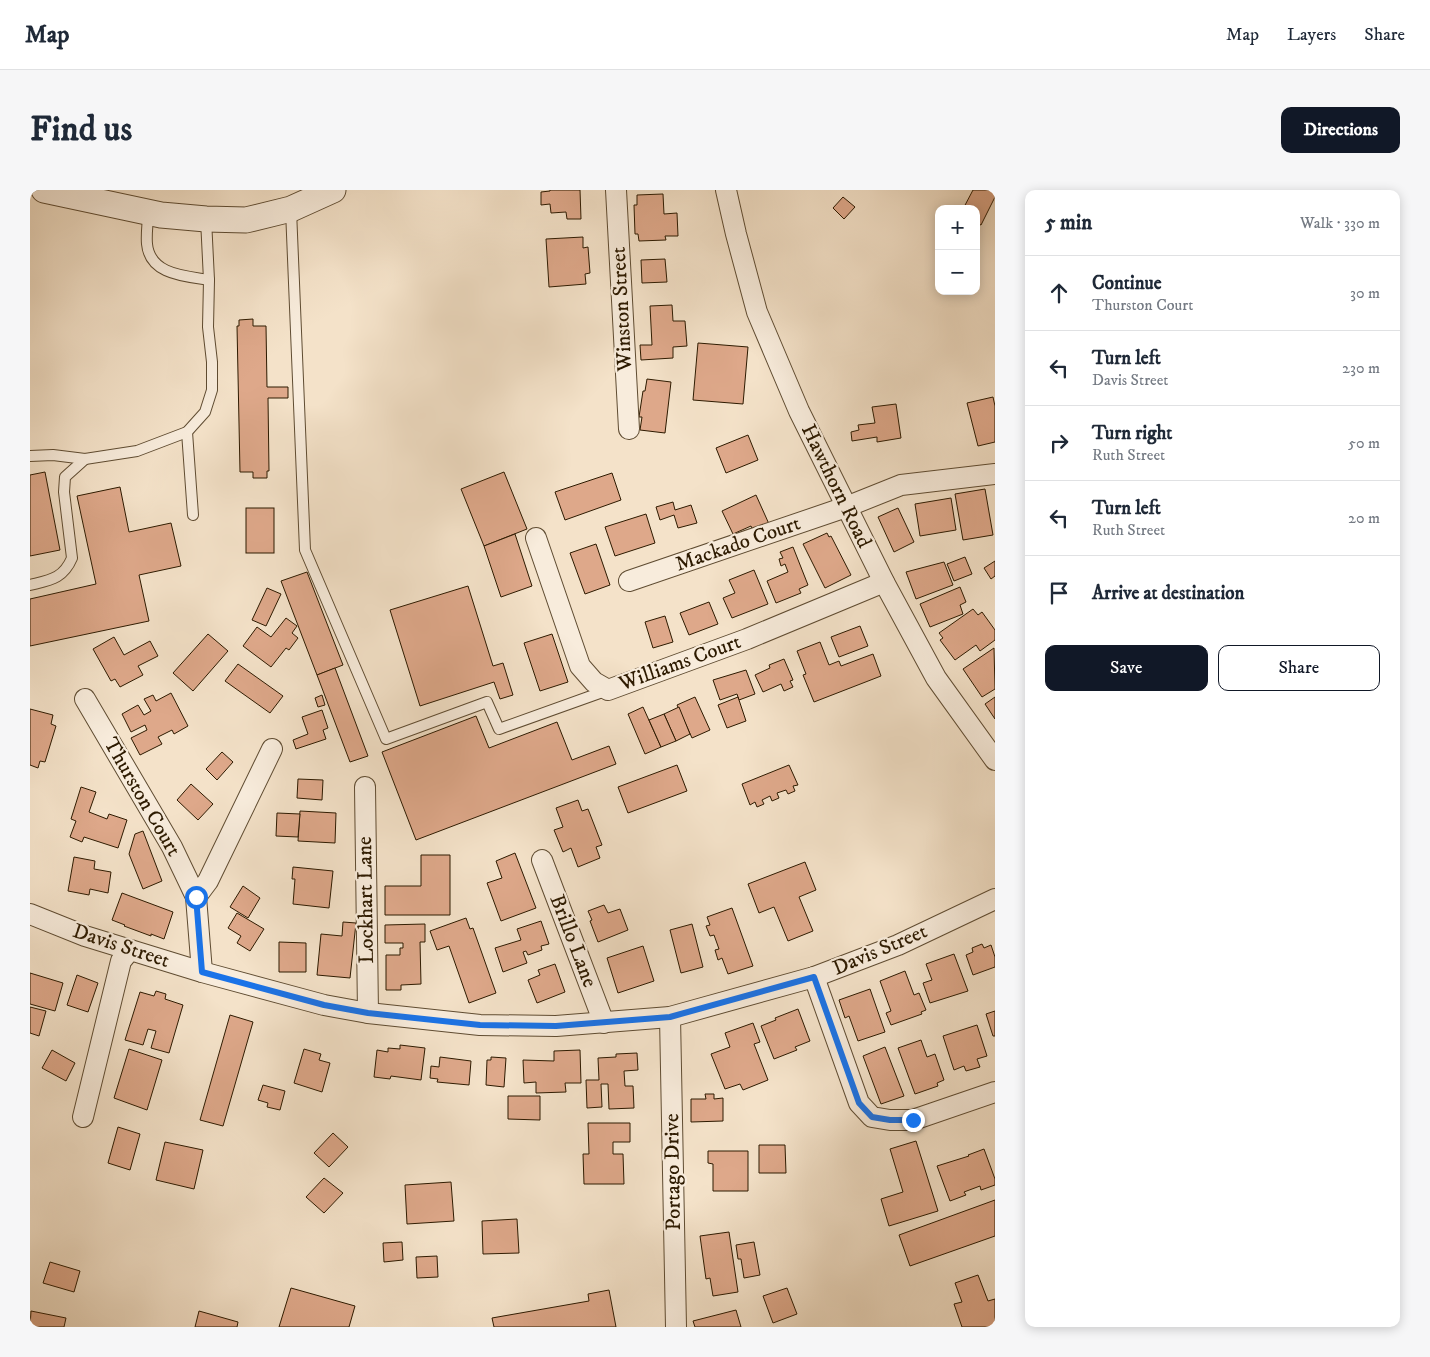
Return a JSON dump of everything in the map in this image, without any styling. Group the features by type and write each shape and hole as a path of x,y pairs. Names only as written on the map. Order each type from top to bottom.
{"street":[{"path":"44,190 148,212 206,219 246,220 291,208 325,193"},
{"name":"Winston Street","path":"616,190 629,429"},
{"name":"Hawthorn Road","path":"726,190 757,312 799,412 884,582 936,678 995,760"},
{"name":"Mackado Court","path":"629,581 901,485 995,474"},
{"name":"Williams Court","path":"536,538 580,666 594,682 608,690 747,639 884,582"},
{"name":"Thurston Court","path":"85,699 172,847 196,897 202,972"},
{"path":"196,897 208,881 272,748"},
{"name":"Lockhart Lane","path":"365,787 368,1013"},
{"name":"Brillo Lane","path":"542,860 604,1023"},
{"name":"Davis Street","path":"30,914 84,936 202,972 324,1005 368,1013 480,1025 556,1026 670,1017 814,977 898,945 995,899"},
{"path":"82,1117 121,961 130,950"},
{"path":"814,977 859,1103 872,1117 890,1120 913,1120 995,1092"},
{"name":"Portago Drive","path":"670,1017 676,1327"}],"lane":[{"path":"291,208 304,550 386,739 487,702 499,729 608,690"},
{"path":"148,212 147,245 151,258 161,269 180,275 209,280"},
{"path":"30,456 53,455 85,459 137,451 187,432 204,412 212,390 212,362 208,327 209,280 206,219"},
{"path":"187,432 193,515"},
{"path":"30,585 50,580 62,574 68,568 72,558 64,492 65,477 85,459"}],"building":[{"path":"550,190 580,190 581,219 567,219 566,212 551,213 550,204 541,205 541,192"},
{"path":"973,190 995,190 995,197 981,225 980,205 965,205"},
{"path":"663,194 664,214 677,213 678,236 665,236 666,240 639,241 638,234 635,234 634,205 637,205 637,195"},
{"path":"843,197 855,207 844,219 833,208"},
{"path":"583,237 583,248 588,247 590,273 585,274 586,284 549,287 546,239"},
{"path":"665,259 667,282 642,283 641,260"},
{"path":"672,305 673,321 685,321 687,346 673,347 673,358 641,360 640,345 652,345 650,306"},
{"path":"253,319 253,326 266,326 267,387 288,387 288,398 268,398 269,471 267,471 267,478 253,478 253,472 240,472 237,326 239,326 239,320"},
{"path":"698,343 748,347 743,404 693,400"},
{"path":"647,379 671,382 665,433 640,430 642,417 639,417"},
{"path":"993,397 995,406 995,442 978,446 967,403"},
{"path":"896,404 901,438 877,442 877,437 852,441 851,432 859,430 858,425 875,423 872,407"},
{"path":"748,435 758,460 726,473 716,448"},
{"path":"45,472 60,550 30,556 30,475"},
{"path":"504,472 527,529 484,546 461,489"},
{"path":"612,473 621,500 565,520 555,492"},
{"path":"120,487 129,532 171,523 181,566 139,575 149,621 30,646 30,599 96,584 77,496"},
{"path":"985,489 993,535 963,540 955,494"},
{"path":"756,495 769,524 753,531 751,526 733,534 722,511"},
{"path":"951,498 956,530 920,536 915,504"},
{"path":"673,502 675,510 691,505 697,523 678,528 674,515 660,520 656,507"},
{"path":"246,508 274,508 274,553 246,553"},
{"path":"898,508 914,542 894,552 878,517"},
{"path":"646,514 655,543 615,556 605,527"},
{"path":"827,533 829,537 831,536 851,575 825,588 803,544"},
{"path":"515,534 532,586 501,597 484,546"},
{"path":"596,544 610,585 585,594 570,553"},
{"path":"793,547 808,585 799,589 801,593 776,603 767,581 788,572 785,564 781,566 779,559 783,558 780,552"},
{"path":"965,557 972,574 954,581 947,564"},
{"path":"995,561 995,576 991,579 984,568"},
{"path":"944,562 953,585 916,599 906,572"},
{"path":"754,570 768,604 732,618 723,598 735,593 729,580"},
{"path":"307,572 343,665 317,675 281,581"},
{"path":"468,586 493,666 503,663 513,695 500,699 494,682 420,706 390,610"},
{"path":"960,587 966,602 960,605 963,614 930,627 920,604"},
{"path":"267,588 281,594 266,626 252,620"},
{"path":"709,602 718,624 689,635 680,613"},
{"path":"973,609 978,615 982,612 995,630 995,640 980,651 976,645 955,660 940,640 943,638 939,633"},
{"path":"665,616 673,642 653,648 645,622"},
{"path":"286,618 297,626 292,633 298,638 289,650 286,648 271,667 243,646 257,627 271,637"},
{"path":"860,626 868,646 839,657 831,637"},
{"path":"208,634 228,651 193,691 173,673"},
{"path":"552,634 568,682 540,691 524,643"},
{"path":"114,637 124,655 150,641 158,656 138,666 143,675 120,687 115,679 111,681 93,649"},
{"path":"820,642 829,665 839,661 841,666 873,654 881,676 814,702 803,675 806,674 797,651"},
{"path":"994,648 995,689 982,697 963,669"},
{"path":"784,659 793,680 790,681 793,687 784,691 781,684 763,692 755,675 770,668 769,665"},
{"path":"238,664 283,696 270,713 225,681"},
{"path":"335,668 368,756 350,762 317,675"},
{"path":"746,670 755,694 739,700 737,694 720,700 713,680"},
{"path":"171,693 188,726 174,734 172,730 158,737 162,744 140,755 131,738 147,730 145,725 131,732 122,714 138,705 144,715 151,711 144,699 153,695 156,701"},
{"path":"322,695 325,705 318,707 315,698"},
{"path":"695,697 710,730 692,738 677,705"},
{"path":"738,697 746,721 727,728 718,705"},
{"path":"995,697 995,719 985,704"},
{"path":"643,707 661,747 645,754 628,714"},
{"path":"679,707 690,734 676,741 664,714"},
{"path":"30,709 53,715 51,724 56,726 45,762 40,761 38,768 30,765"},
{"path":"322,710 328,728 323,730 326,739 296,749 293,740 308,734 302,717"},
{"path":"664,714 676,741 661,747 649,720"},
{"path":"476,716 489,748 557,722 572,760 609,746 616,764 416,840 382,752"},
{"path":"222,752 233,762 217,780 206,769"},
{"path":"677,765 687,791 628,813 618,787"},
{"path":"789,765 798,785 793,786 795,791 788,794 786,790 777,793 779,798 772,801 770,796 762,800 764,804 757,807 755,802 750,805 742,784"},
{"path":"298,779 323,780 322,800 297,798"},
{"path":"191,784 213,804 198,820 177,800"},
{"path":"81,787 96,792 89,812 107,819 109,814 127,820 118,848 84,837 82,842 70,837 76,821 71,819"},
{"path":"578,800 582,811 588,809 602,845 596,847 600,858 578,867 571,848 563,852 554,830 563,827 556,808"},
{"path":"300,811 336,813 335,843 298,841"},
{"path":"277,813 300,814 298,837 276,836"},
{"path":"143,831 162,881 143,889 129,854 135,834"},
{"path":"515,853 536,908 501,921 487,883 502,878 496,861"},
{"path":"421,855 450,855 450,915 385,915 385,886 421,886"},
{"path":"74,857 95,861 94,869 111,872 108,893 90,889 89,895 68,891"},
{"path":"805,862 816,890 799,897 813,931 788,941 774,907 759,913 748,884"},
{"path":"293,867 333,871 329,908 293,904 295,879 292,879"},
{"path":"243,886 260,898 248,918 230,907"},
{"path":"122,893 173,912 164,939 151,934 151,936 112,920"},
{"path":"604,905 608,913 620,909 628,930 598,942 588,911"},
{"path":"732,908 753,966 728,974 722,958 718,960 715,950 719,949 714,935 710,936 706,926 710,925 707,917"},
{"path":"237,913 264,929 250,951 237,943 241,936 228,928"},
{"path":"466,918 470,929 473,928 496,993 469,1003 449,946 437,950 430,931"},
{"path":"541,921 549,944 541,946 542,950 528,955 526,951 523,952 527,963 503,972 495,948 521,940 517,929"},
{"path":"343,922 356,923 350,978 317,975 321,934 342,936"},
{"path":"425,924 425,942 420,942 421,984 401,985 401,990 386,990 386,955 400,955 400,948 403,948 403,943 385,943 385,925"},
{"path":"692,924 703,967 681,973 670,930"},
{"path":"279,942 306,943 306,972 279,972"},
{"path":"982,944 984,948 991,945 995,957 995,967 973,975 966,955 973,952 972,948"},
{"path":"643,946 654,981 618,993 607,958"},
{"path":"954,954 968,991 930,1003 923,983 932,980 926,964"},
{"path":"555,964 565,992 537,1003 528,980 540,975 538,970"},
{"path":"905,971 914,995 919,993 926,1010 921,1012 922,1014 891,1025 886,1013 891,1011 880,981"},
{"path":"30,973 63,983 55,1011 30,1004"},
{"path":"77,975 98,983 88,1012 67,1005"},
{"path":"870,989 885,1032 858,1041 849,1016 845,1018 839,1000"},
{"path":"156,991 166,994 165,999 183,1005 169,1053 151,1048 156,1031 148,1029 143,1045 125,1040 140,992 154,996"},
{"path":"30,1007 46,1011 39,1036 30,1033"},
{"path":"798,1009 810,1041 795,1047 797,1050 774,1059 761,1026"},
{"path":"995,1011 995,1036 993,1036 986,1014"},
{"path":"230,1015 253,1022 223,1126 200,1120"},
{"path":"753,1023 760,1042 754,1044 768,1080 743,1090 740,1084 725,1089 711,1054 730,1047 725,1033"},
{"path":"977,1025 987,1056 977,1059 980,1067 966,1071 964,1066 954,1070 943,1036"},
{"path":"921,1040 927,1057 935,1054 944,1080 937,1083 938,1086 915,1094 898,1048"},
{"path":"400,1045 425,1048 421,1080 391,1076 390,1079 374,1077 377,1050 388,1052 388,1048 400,1049"},
{"path":"885,1047 904,1096 881,1104 863,1056"},
{"path":"129,1049 162,1060 147,1110 114,1098"},
{"path":"304,1049 321,1054 319,1060 330,1063 322,1092 294,1083"},
{"path":"52,1050 75,1063 66,1081 42,1068"},
{"path":"580,1050 581,1083 565,1083 566,1092 536,1093 536,1082 524,1083 523,1060 554,1061 554,1051"},
{"path":"637,1053 638,1070 624,1071 625,1086 633,1086 634,1108 609,1109 608,1084 601,1084 602,1107 587,1108 586,1080 599,1080 598,1058 616,1057 616,1054"},
{"path":"440,1057 471,1061 469,1085 437,1082 438,1079 430,1078 431,1066 439,1067"},
{"path":"491,1057 506,1058 504,1087 486,1085 487,1060 491,1060"},
{"path":"263,1085 285,1091 280,1110 267,1107 268,1103 258,1100"},
{"path":"705,1094 714,1094 714,1099 723,1098 723,1121 691,1122 691,1099 706,1099"},
{"path":"508,1096 540,1096 540,1120 508,1119"},
{"path":"588,1123 630,1123 630,1142 613,1142 613,1154 623,1154 624,1184 584,1184 583,1154 589,1154"},
{"path":"118,1127 140,1134 130,1170 108,1163"},
{"path":"333,1133 348,1147 329,1167 314,1153"},
{"path":"916,1141 938,1211 889,1226 881,1199 903,1192 890,1149"},
{"path":"165,1142 203,1150 194,1189 156,1180"},
{"path":"759,1145 785,1145 786,1173 759,1173"},
{"path":"984,1149 995,1179 995,1185 981,1190 980,1186 964,1192 966,1195 950,1201 937,1166"},
{"path":"708,1151 748,1151 748,1191 713,1191 713,1164 708,1163"},
{"path":"324,1178 343,1193 324,1213 306,1197"},
{"path":"451,1182 454,1221 407,1224 405,1185"},
{"path":"995,1200 995,1236 910,1266 899,1235"},
{"path":"517,1219 519,1253 483,1254 482,1221"},
{"path":"729,1232 738,1292 713,1296 710,1278 706,1279 700,1236"},
{"path":"402,1242 403,1260 384,1262 383,1243"},
{"path":"754,1242 760,1275 744,1278 741,1259 738,1259 736,1245"},
{"path":"437,1256 438,1277 417,1278 416,1257"},
{"path":"50,1262 80,1271 74,1292 43,1283"},
{"path":"978,1275 988,1301 995,1299 995,1327 962,1327 954,1304 962,1302 955,1283"},
{"path":"291,1288 355,1306 349,1327 279,1327"},
{"path":"787,1288 797,1314 773,1323 763,1296"},
{"path":"609,1290 616,1327 494,1327 492,1318 589,1301 588,1294"},
{"path":"736,1310 741,1327 695,1327 693,1321"},
{"path":"31,1311 66,1318 64,1327 30,1327"},
{"path":"199,1311 238,1322 237,1327 195,1327"}],"route":[{"path":"196,897 202,972 324,1005 368,1013 480,1025 556,1026 604,1023 670,1017 814,977 859,1103 872,1117 890,1120 913,1120"}]}
